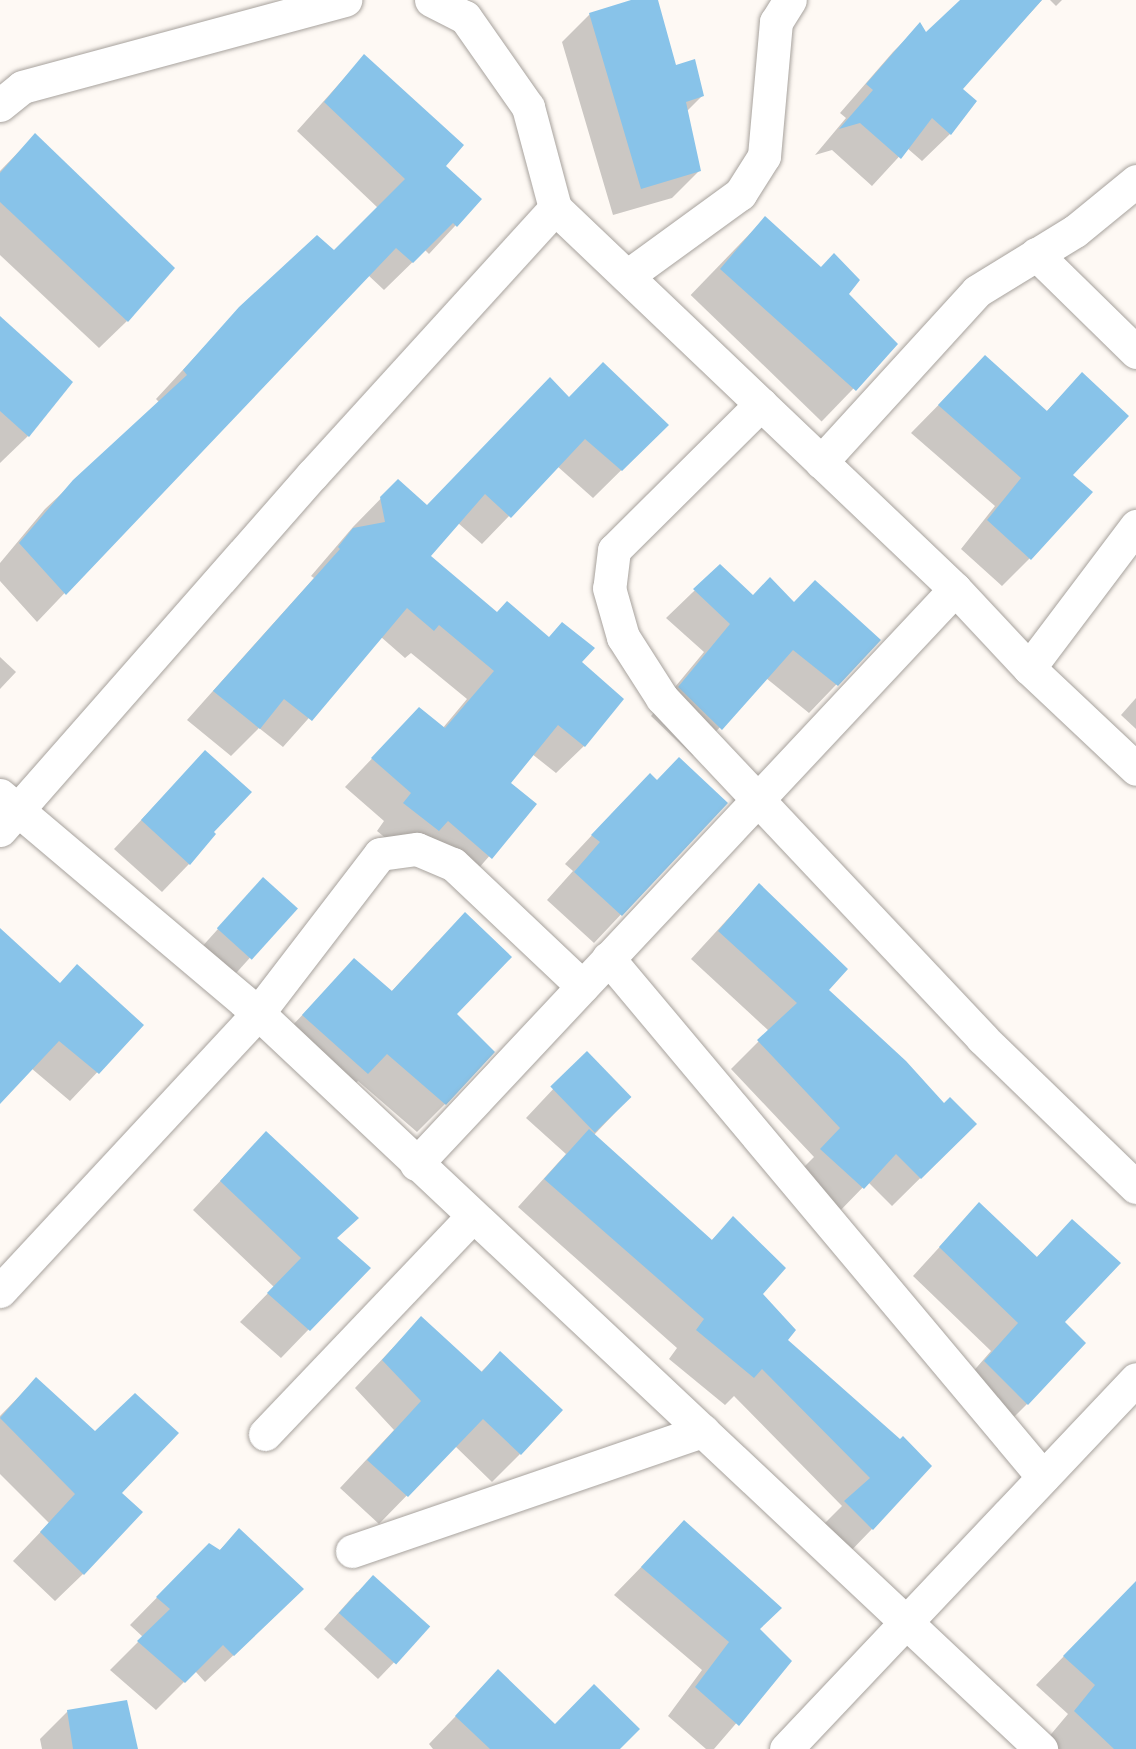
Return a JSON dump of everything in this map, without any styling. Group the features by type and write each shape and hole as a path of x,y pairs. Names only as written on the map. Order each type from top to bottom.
{"street":[{"path":"0,105 22,87 345,0"},
{"path":"431,0 465,17 528,107 555,208 955,589 1029,668 1136,769"},
{"path":"627,276 740,194 764,156 776,22 790,0"},
{"path":"822,462 977,291 1075,231 1136,181"},
{"path":"555,208 6,811 258,1013 472,1217 1041,1749"},
{"path":"1036,254 1136,352"},
{"path":"761,404 614,550 609,588 623,637 662,698 758,797 982,1038 1136,1187"},
{"path":"1029,668 1136,526"},
{"path":"416,1164 955,589"},
{"path":"0,1292 258,1013 381,854 417,849 453,864 582,986"},
{"path":"608,958 1043,1477"},
{"path":"265,1434 472,1217"},
{"path":"786,1749 1136,1379"},
{"path":"352,1551 703,1431"}],"building":[{"path":"631,0 658,0 676,65 695,59 704,96 686,102 701,171 641,189 589,13"},
{"path":"960,0 1042,0 963,89 977,101 951,135 932,118 901,159 860,123 839,129 873,90 866,84 920,22 926,32"},
{"path":"364,54 464,145 446,166 482,199 457,227 453,223 413,263 396,248 66,595 19,543 73,480 187,375 183,370 239,307 317,235 334,250 405,179 324,102"},
{"path":"35,133 175,268 128,322 0,202 0,173"},
{"path":"765,216 821,267 834,253 860,280 849,294 898,344 856,391 720,269"},
{"path":"0,316 73,382 29,437 0,411"},
{"path":"985,355 1047,411 1082,372 1129,416 1073,475 1093,492 1031,560 987,520 1021,478 938,405"},
{"path":"603,362 669,425 622,471 585,439 511,518 485,494 431,556 497,612 507,601 549,637 562,622 595,648 582,662 624,699 585,747 558,725 511,783 537,804 492,859 448,821 439,831 403,803 411,793 371,758 419,707 445,728 494,671 439,625 434,631 407,608 312,721 284,699 260,729 213,691 340,549 338,547 353,528 385,522 380,497 398,479 427,505 550,377 569,397"},
{"path":"720,564 753,595 770,577 794,602 815,580 881,640 838,686 793,650 722,730 678,687 730,624 693,589"},
{"path":"205,750 252,792 214,832 216,834 190,865 141,820"},
{"path":"679,757 728,803 622,916 574,872 600,842 591,835 650,773 657,780"},
{"path":"263,877 298,908 252,960 217,928"},
{"path":"759,883 848,969 829,990 906,1061 944,1103 950,1097 977,1124 921,1179 896,1154 864,1189 820,1149 840,1128 757,1040 797,1003 718,931"},
{"path":"465,912 512,957 457,1014 495,1052 446,1105 387,1054 368,1074 302,1015 354,958 392,991"},
{"path":"0,928 60,983 77,964 144,1025 99,1074 59,1041 0,1104"},
{"path":"587,1051 631,1097 595,1132 550,1086"},
{"path":"589,1129 712,1240 733,1216 786,1268 763,1294 796,1330 788,1340 900,1439 903,1436 932,1466 873,1530 844,1501 870,1478 762,1369 754,1378 696,1330 704,1319 544,1179"},
{"path":"266,1131 359,1218 337,1238 371,1268 310,1331 267,1293 301,1258 220,1181"},
{"path":"979,1202 1037,1257 1072,1219 1121,1263 1065,1322 1086,1343 1028,1405 984,1361 1018,1323 939,1247"},
{"path":"421,1316 482,1372 500,1351 563,1410 521,1455 483,1419 408,1497 367,1460 421,1401 382,1360"},
{"path":"36,1377 95,1431 135,1393 179,1433 122,1493 143,1512 84,1575 40,1532 75,1494 0,1418"},
{"path":"684,1520 782,1608 760,1629 792,1661 739,1726 695,1687 729,1642 641,1567"},
{"path":"239,1528 304,1589 234,1656 223,1645 185,1683 137,1641 170,1609 156,1597 209,1543 220,1550"},
{"path":"373,1575 430,1627 396,1664 339,1613"},
{"path":"1136,1581 1136,1749 1114,1749 1074,1711 1095,1685 1063,1656"},
{"path":"498,1669 555,1724 594,1684 640,1729 620,1749 490,1749 455,1716"},
{"path":"127,1700 138,1749 73,1749 67,1710"}]}
